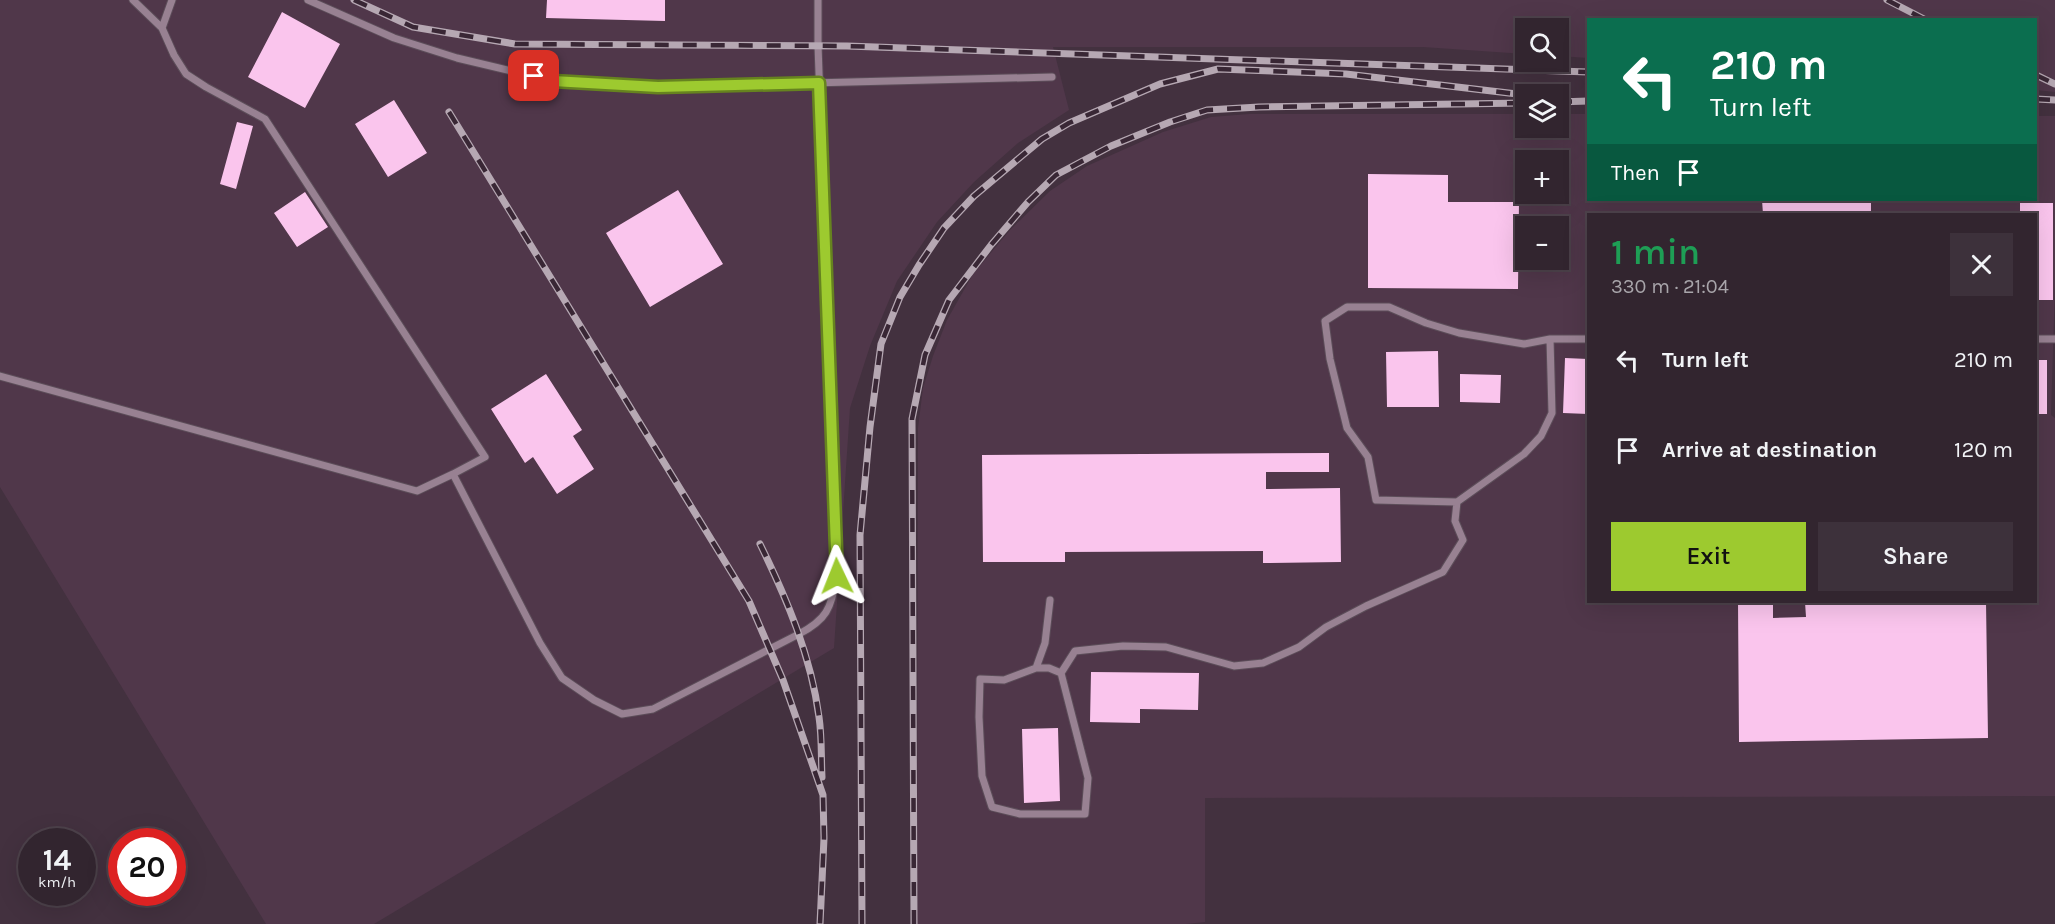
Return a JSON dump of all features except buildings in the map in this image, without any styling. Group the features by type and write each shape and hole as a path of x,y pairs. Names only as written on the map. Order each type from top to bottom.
{"lane":[{"path":"0,376 417,491 484,457 265,119 186,74 174,55 162,28 133,0"},
{"path":"162,28 172,0"},
{"path":"308,0 415,45 457,58 553,81 658,87 1052,77"},
{"path":"453,474 540,643 562,678 594,700 622,714 653,710 814,626 830,606 837,576 818,0"},
{"path":"1550,339 1552,413 1541,436 1524,454 1457,502 1376,500 1368,457 1347,428 1330,359 1325,321 1347,307 1389,307 1426,323 1459,333 1524,344 1550,339 1587,339"},
{"path":"2037,339 2055,339"},
{"path":"1061,673 1049,668 1036,668 1004,680 980,679 982,776 992,807 1020,814 1085,814 1088,778 1061,673 1075,651 1122,646 1166,647 1234,666 1263,663 1299,647 1326,627 1366,606 1443,572 1463,540 1455,521 1457,502"},
{"path":"1036,668 1045,643 1050,600"}],"shaded area":[{"path":"0,0 2055,0 2055,92 2037,90 2037,18 1587,18 1587,58 1569,57 1569,18 1515,18 1515,53 1423,47 1053,47 1069,110 1018,143 974,182 937,222 897,281 870,346 850,408 834,648 374,924 266,924 0,487"},
{"path":"1249,114 1515,114 1515,138 1569,138 1569,114 1587,114 1587,201 2037,201 2037,116 2055,116 2055,284 2051,415 2055,418 2055,796 1205,798 1205,922 1186,924 917,924 918,428 923,388 947,320 973,274 1010,230 1050,191 1087,166 1163,132 1211,117"}],"railway":[{"path":"354,0 413,27 515,44 847,46 1587,72"},
{"path":"1887,0 1922,18"},
{"path":"862,924 860,535 870,427 881,344 900,297 944,228 974,196 1042,139 1069,123 1160,84 1218,69 1346,74 1515,94"},
{"path":"2037,75 2055,84"},
{"path":"2037,99 2055,100"},
{"path":"1569,102 1587,101"},
{"path":"914,924 912,419 925,355 949,300 991,245 1028,202 1056,175 1111,146 1170,122 1207,110 1259,107 1515,103"},
{"path":"449,112 749,601 783,680 823,795 824,838 820,924"},
{"path":"760,544 797,628 810,672 820,724 822,777"}],"route":[{"path":"534,76 553,81 658,87 819,83 837,576"}]}
